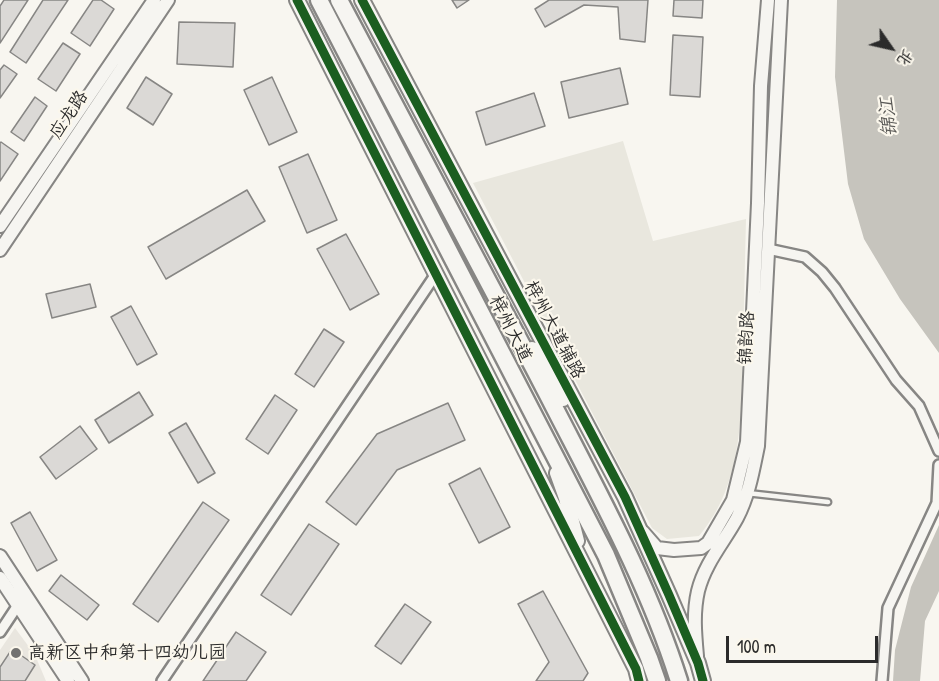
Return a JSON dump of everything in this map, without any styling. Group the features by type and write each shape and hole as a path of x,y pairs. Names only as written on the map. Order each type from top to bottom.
{"highway":[{"name":"梓州大道","path":"319,0 606,555 657,681"},
{"name":"梓州大道","path":"339,0 576,450 626,552 668,646 679,681"}],"main road":[{"path":"297,0 638,675"},
{"name":"梓州大道辅路","path":"362,0 618,484 698,663 703,681"},
{"path":"484,273 618,484"},
{"path":"540,429 566,498 583,565"}],"street":[{"name":"应龙路","path":"0,226 154,0"},
{"name":"应龙路","path":"0,250 168,0"},
{"name":"锦韵路","path":"639,528 657,548 674,550 701,548 708,543 733,500 747,442 761,86 768,0"},
{"name":"锦韵路","path":"698,663 694,623 698,592 705,568 738,517 747,493 758,446 781,0"},
{"path":"768,249 805,258 822,272 896,380 919,406 939,451"},
{"path":"162,681 436,274"},
{"path":"882,681 888,608 937,503 939,465"},
{"path":"0,556 82,681"},
{"path":"0,578 68,681"},
{"path":"0,632 18,605"},
{"path":"628,681 638,675"}],"lane":[{"path":"747,493 828,502"}],"shaded area":[{"path":"623,141 653,241 746,219 742,394 738,444 725,492 714,515 699,536 667,539 652,528 473,183"},
{"name":"高新区中和第十四幼儿园","path":"15,628 35,655 46,681 0,681 0,650"}],"water":[{"name":"锦江","path":"837,0 939,0 939,353 900,299 864,239 848,184 835,77"},
{"path":"939,525 939,591 925,621 920,681 893,681 895,650 911,587"}],"building":[{"path":"4,0 28,0 0,43 0,6"},
{"path":"43,0 68,0 26,63 10,52"},
{"path":"93,0 101,0 114,9 90,46 71,33"},
{"path":"452,0 469,0 457,8"},
{"path":"549,0 648,0 645,42 620,39 618,7 584,5 545,27 535,9"},
{"path":"674,0 703,0 702,18 673,16"},
{"path":"179,22 235,23 233,67 177,64"},
{"path":"673,35 703,37 700,97 670,95"},
{"path":"63,43 80,54 56,91 38,79"},
{"path":"4,65 17,74 0,98 0,70"},
{"path":"620,68 628,104 569,118 561,82"},
{"path":"146,77 172,94 153,125 127,108"},
{"path":"272,77 297,132 269,145 244,90"},
{"path":"534,93 545,126 486,145 476,112"},
{"path":"35,97 47,106 24,141 11,132"},
{"path":"0,143 18,154 0,181"},
{"path":"308,154 337,220 307,233 279,167"},
{"path":"247,190 265,221 166,279 148,247"},
{"path":"346,234 379,294 350,310 317,249"},
{"path":"90,284 96,307 52,318 46,294"},
{"path":"131,306 157,354 137,365 111,317"},
{"path":"324,329 344,342 314,387 295,374"},
{"path":"139,392 153,415 109,443 95,420"},
{"path":"275,395 297,410 268,454 246,439"},
{"path":"448,403 465,440 397,470 356,525 326,502 377,434"},
{"path":"186,423 215,473 198,483 169,433"},
{"path":"80,426 97,449 56,479 40,457"},
{"path":"480,468 510,527 479,543 449,484"},
{"path":"203,502 229,520 158,622 133,604"},
{"path":"30,512 57,560 37,571 11,523"},
{"path":"309,524 339,544 291,615 261,595"},
{"path":"61,575 99,605 87,620 49,591"},
{"path":"543,591 588,673 583,681 536,681 549,662 518,604"},
{"path":"405,604 431,622 401,664 375,646"},
{"path":"236,632 266,652 246,681 203,681"},
{"path":"12,649 35,665 25,681 0,681 0,667"}],"cycle path":[{"path":"297,0 636,669 639,681"},
{"path":"362,0 625,497 698,663 703,681"}],"place":[{"name":"高新区中和第十四幼儿园","path":"16,653"}]}
